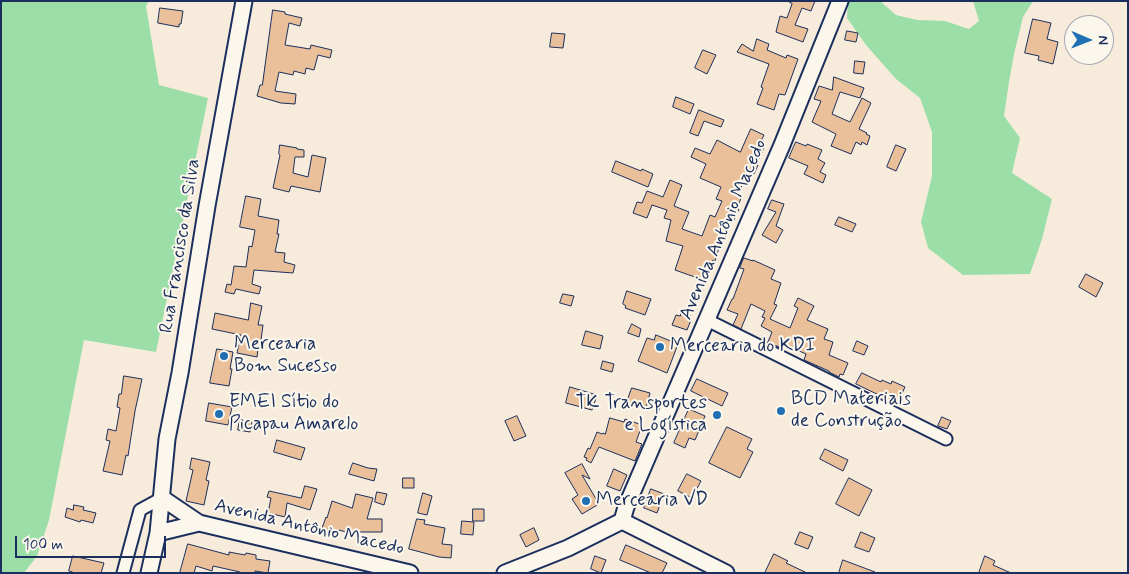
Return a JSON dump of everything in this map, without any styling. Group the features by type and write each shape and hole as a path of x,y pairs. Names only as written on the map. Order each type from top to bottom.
{"street":[{"name":"Rua Francisco da Silva","path":"149,573 158,533 167,439 244,1"},
{"name":"Avenida Antônio Macedo","path":"622,521 626,507 782,145 840,1"},
{"path":"707,320 946,439"},
{"path":"123,573 140,510 162,498 199,523"},
{"path":"505,573 568,548 622,521 726,573"},
{"path":"158,533 199,523"},
{"name":"Avenida Antônio Macedo","path":"199,523 410,573"}],"green space":[{"path":"1,1 149,1 146,6 159,85 208,98 156,352 84,340 49,520 37,556 24,573 1,573"},
{"path":"848,1 880,1 896,15 917,20 945,21 969,29 979,21 973,1 1033,1 1023,17 1014,54 1004,116 1020,138 1012,173 1052,199 1042,239 1030,274 963,275 928,248 921,222 932,176 932,132 920,98 896,79 866,45 847,18"}],"building":[{"path":"788,1 815,1 811,11 802,8 795,25 808,29 803,42 776,32 780,16 787,18 792,4"},
{"path":"160,8 183,11 179,27 158,23"},
{"path":"273,10 302,18 300,26 289,23 285,45 310,49 311,45 332,50 330,58 318,55 314,70 306,68 305,74 294,71 293,75 279,72 275,91 296,94 295,104 281,103 257,96 260,85 262,85"},
{"path":"1033,19 1051,23 1047,39 1058,42 1053,64 1038,60 1039,56 1025,53"},
{"path":"847,31 858,33 856,42 845,40"},
{"path":"552,33 565,34 563,48 550,47"},
{"path":"757,39 769,44 767,50 786,58 787,55 798,59 785,95 779,94 774,110 757,104 769,64 737,52 742,44 753,51"},
{"path":"703,50 716,55 707,74 695,68"},
{"path":"855,61 865,62 863,74 854,73"},
{"path":"834,77 864,88 860,98 840,92 832,114 850,122 862,98 871,103 859,129 870,136 867,145 862,142 861,145 856,142 851,154 831,146 836,134 812,122 821,101 814,99 819,86 832,90"},
{"path":"676,97 694,104 690,114 673,107"},
{"path":"699,110 724,120 721,127 704,121 698,136 690,133"},
{"path":"751,129 764,135 759,145 764,148 756,164 758,165 754,174 749,171 738,194 742,196 737,208 739,209 733,222 731,221 722,245 720,244 706,281 675,270 683,246 666,241 671,220 664,218 667,210 652,205 647,218 633,213 637,202 642,203 647,191 663,197 670,180 682,185 674,206 689,212 682,229 702,236 710,215 715,217 722,201 716,199 721,187 700,178 706,164 691,157 695,148 710,154 717,140 740,152"},
{"path":"796,142 822,150 818,159 825,163 820,172 826,175 823,183 804,174 808,166 789,158"},
{"path":"280,145 304,150 304,157 295,157 293,173 308,177 312,155 326,158 320,192 291,186 289,192 273,188 280,155"},
{"path":"896,145 906,149 896,171 887,167"},
{"path":"616,161 653,174 648,187 612,172"},
{"path":"246,196 261,199 258,216 279,220 277,234 279,234 275,252 285,253 284,262 295,265 293,273 254,270 252,284 261,287 259,294 236,289 234,294 225,292 227,284 231,285 234,266 246,267 249,246 252,247 255,230 240,227"},
{"path":"772,200 784,204 776,226 783,230 776,243 762,235 776,212 768,209"},
{"path":"839,217 856,224 852,232 835,225"},
{"path":"744,258 775,270 771,279 781,283 774,304 777,305 770,319 790,328 798,308 794,306 798,298 814,306 807,320 828,329 824,339 833,342 829,355 848,363 843,375 840,374 839,377 804,360 806,354 781,343 779,347 768,342 772,332 761,326 765,318 762,317 765,311 751,304 741,329 733,325 738,314 727,310 744,269 740,268"},
{"path":"1086,274 1103,283 1096,297 1079,287"},
{"path":"627,291 651,299 645,315 625,308 626,306 623,304"},
{"path":"563,294 574,296 571,306 560,303"},
{"path":"251,303 262,306 258,325 263,325 261,340 264,340 262,350 258,349 257,357 237,353 241,335 212,329 215,313 248,320"},
{"path":"681,312 690,315 689,319 691,320 687,330 672,325 676,315 680,316"},
{"path":"632,324 641,329 639,337 628,333"},
{"path":"586,331 603,336 600,349 582,345"},
{"path":"656,335 678,344 667,373 638,361 647,338 654,340"},
{"path":"857,341 868,346 864,355 853,351"},
{"path":"217,349 233,352 229,386 210,383"},
{"path":"603,361 614,364 612,372 601,369"},
{"path":"862,373 881,382 882,380 891,384 892,381 905,387 896,406 884,400 885,398 856,384"},
{"path":"124,376 142,379 128,456 126,455 122,475 103,471 110,441 106,440 108,429 116,431 120,408 117,407"},
{"path":"697,379 728,393 722,406 691,391"},
{"path":"570,387 597,395 592,410 566,403"},
{"path":"632,388 650,393 646,408 627,402"},
{"name":"EMEI Sítio do Picapau Amarelo","path":"209,403 232,407 228,425 206,421"},
{"path":"689,409 705,416 695,440 689,438 685,448 674,443"},
{"path":"517,416 526,436 514,441 505,421"},
{"path":"942,417 951,421 947,429 938,426"},
{"path":"610,418 624,422 625,419 642,425 636,442 642,444 635,461 599,447 591,463 584,457 588,448 590,449 597,432 605,434"},
{"path":"240,420 252,422 250,432 238,430"},
{"path":"727,427 752,439 747,449 753,452 740,478 709,463"},
{"path":"277,440 305,448 301,460 274,452"},
{"path":"825,449 848,460 843,471 820,459"},
{"path":"192,458 210,462 206,480 209,481 204,505 186,501 193,470 190,469"},
{"path":"353,463 377,469 374,481 349,474"},
{"path":"582,464 590,479 582,475 599,504 582,514 572,499 578,495 565,473"},
{"path":"614,469 627,475 620,491 607,486"},
{"path":"687,474 701,481 692,498 678,491"},
{"path":"403,478 414,478 414,488 403,488"},
{"path":"849,478 872,490 859,516 836,504"},
{"path":"305,486 317,489 310,510 287,503 285,517 268,513 271,498 267,497 269,491 301,498"},
{"path":"651,489 664,494 657,513 644,508"},
{"path":"377,492 387,494 384,505 375,502"},
{"path":"423,493 432,496 427,515 418,513"},
{"path":"356,494 373,498 367,519 382,519 382,532 357,532 356,535 339,530 338,533 322,528 332,501 352,508"},
{"path":"74,505 84,507 83,510 96,513 93,523 81,520 80,522 65,517 67,508 73,510"},
{"path":"473,509 484,509 484,521 473,521"},
{"path":"417,519 425,520 424,524 445,528 442,544 452,545 451,558 439,557 409,549"},
{"path":"462,521 474,522 473,535 461,534"},
{"path":"534,528 539,540 526,547 520,535"},
{"path":"800,532 813,537 808,549 795,544"},
{"path":"861,532 875,538 869,552 855,547"},
{"path":"188,544 229,555 229,552 256,555 256,559 270,561 268,573 255,571 255,573 240,573 213,566 212,571 196,566 194,573 180,573"},
{"path":"626,545 667,563 662,573 651,573 620,560"},
{"path":"774,554 788,561 786,563 807,573 765,573"},
{"path":"73,556 104,563 101,573 75,573 69,571"},
{"path":"595,556 606,560 601,573 591,569"},
{"path":"985,556 995,561 993,565 1011,573 979,573"},
{"path":"843,560 875,572 875,573 839,573"}],"place":[{"name":"Mercearia do KDI","path":"660,347"},
{"name":"Mercearia Bom Sucesso","path":"224,356"},
{"name":"BCD Materiais de Construção","path":"781,411"},
{"name":"EMEI Sítio do Picapau Amarelo","path":"219,414"},
{"name":"TK Transportes e Logística","path":"717,415"},
{"name":"Mercearia VD","path":"586,501"}]}
